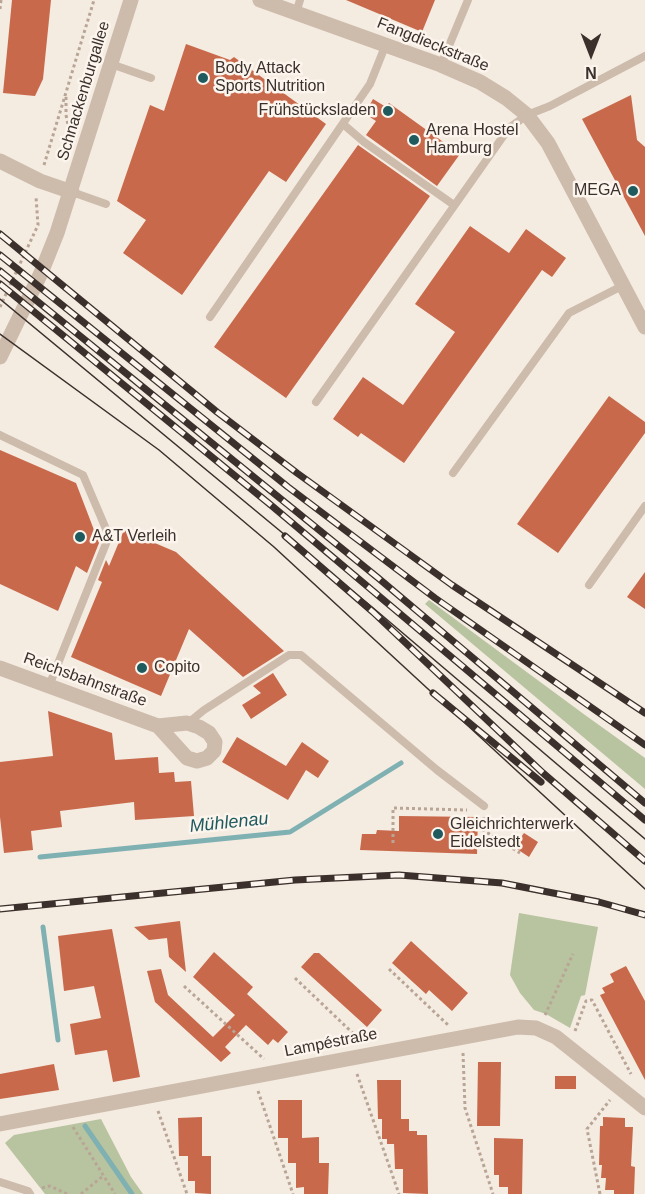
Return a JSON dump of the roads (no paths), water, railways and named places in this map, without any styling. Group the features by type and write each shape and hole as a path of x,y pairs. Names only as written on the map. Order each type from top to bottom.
{"street":[{"name":"Schnackenburgallee","path":"72,192 131,0"},
{"name":"Fangdieckstraße","path":"260,0 298,6 441,65 480,82 527,115 548,143 622,286 644,323"},
{"path":"0,161 40,181 72,192 40,273 0,357"},
{"name":"Reichsbahnstraße","path":"0,668 158,726 188,723 199,727 209,733 215,742 214,750 207,758 197,761 187,758 158,726"},
{"name":"Lampéstraße","path":"0,1124 518,1027 536,1029 556,1037 645,1108"}],"lane":[{"path":"441,65 468,0"},
{"path":"210,317 370,84 386,44"},
{"path":"316,402 509,128 527,115 550,106 645,56"},
{"path":"111,64 151,78"},
{"path":"343,124 364,142 454,205"},
{"path":"72,192 106,204"},
{"path":"453,472 569,313 622,286"},
{"path":"0,435 83,475 109,536 50,686"},
{"path":"589,585 645,506"},
{"path":"188,723 204,710 289,655 302,655 484,808"},
{"path":"0,1182 29,1193"}],"waterway":[{"name":"Mühlenau","path":"40,857 290,832 401,763"},
{"name":"Mühlenau","path":"43,927 58,1040"},
{"name":"Mühlenau","path":"85,1126 132,1194"}],"tram line":[{"path":"0,299 378,612 645,839"},
{"path":"0,334 159,450 274,547 645,889"}],"railway":[{"path":"0,234 217,412 297,473 452,585 645,713"},
{"path":"0,255 288,487 435,598 645,745"},
{"path":"0,271 377,577 645,803"},
{"path":"0,284 272,506 645,820"},
{"path":"285,536 373,612 543,773 645,861"},
{"path":"433,693 541,782"},
{"path":"0,909 295,880 399,875 502,883 599,902 645,915"}],"place":[{"name":"Body Attack Sports Nutrition","path":"203,78"},
{"name":"Frühstücksladen","path":"388,111"},
{"name":"Arena Hostel Hamburg","path":"414,140"},
{"name":"MEGA","path":"633,191"},
{"name":"A&T Verleih","path":"80,537"},
{"name":"Copito","path":"142,668"},
{"name":"Gleichrichterwerk Eidelstedt","path":"438,834"}]}
